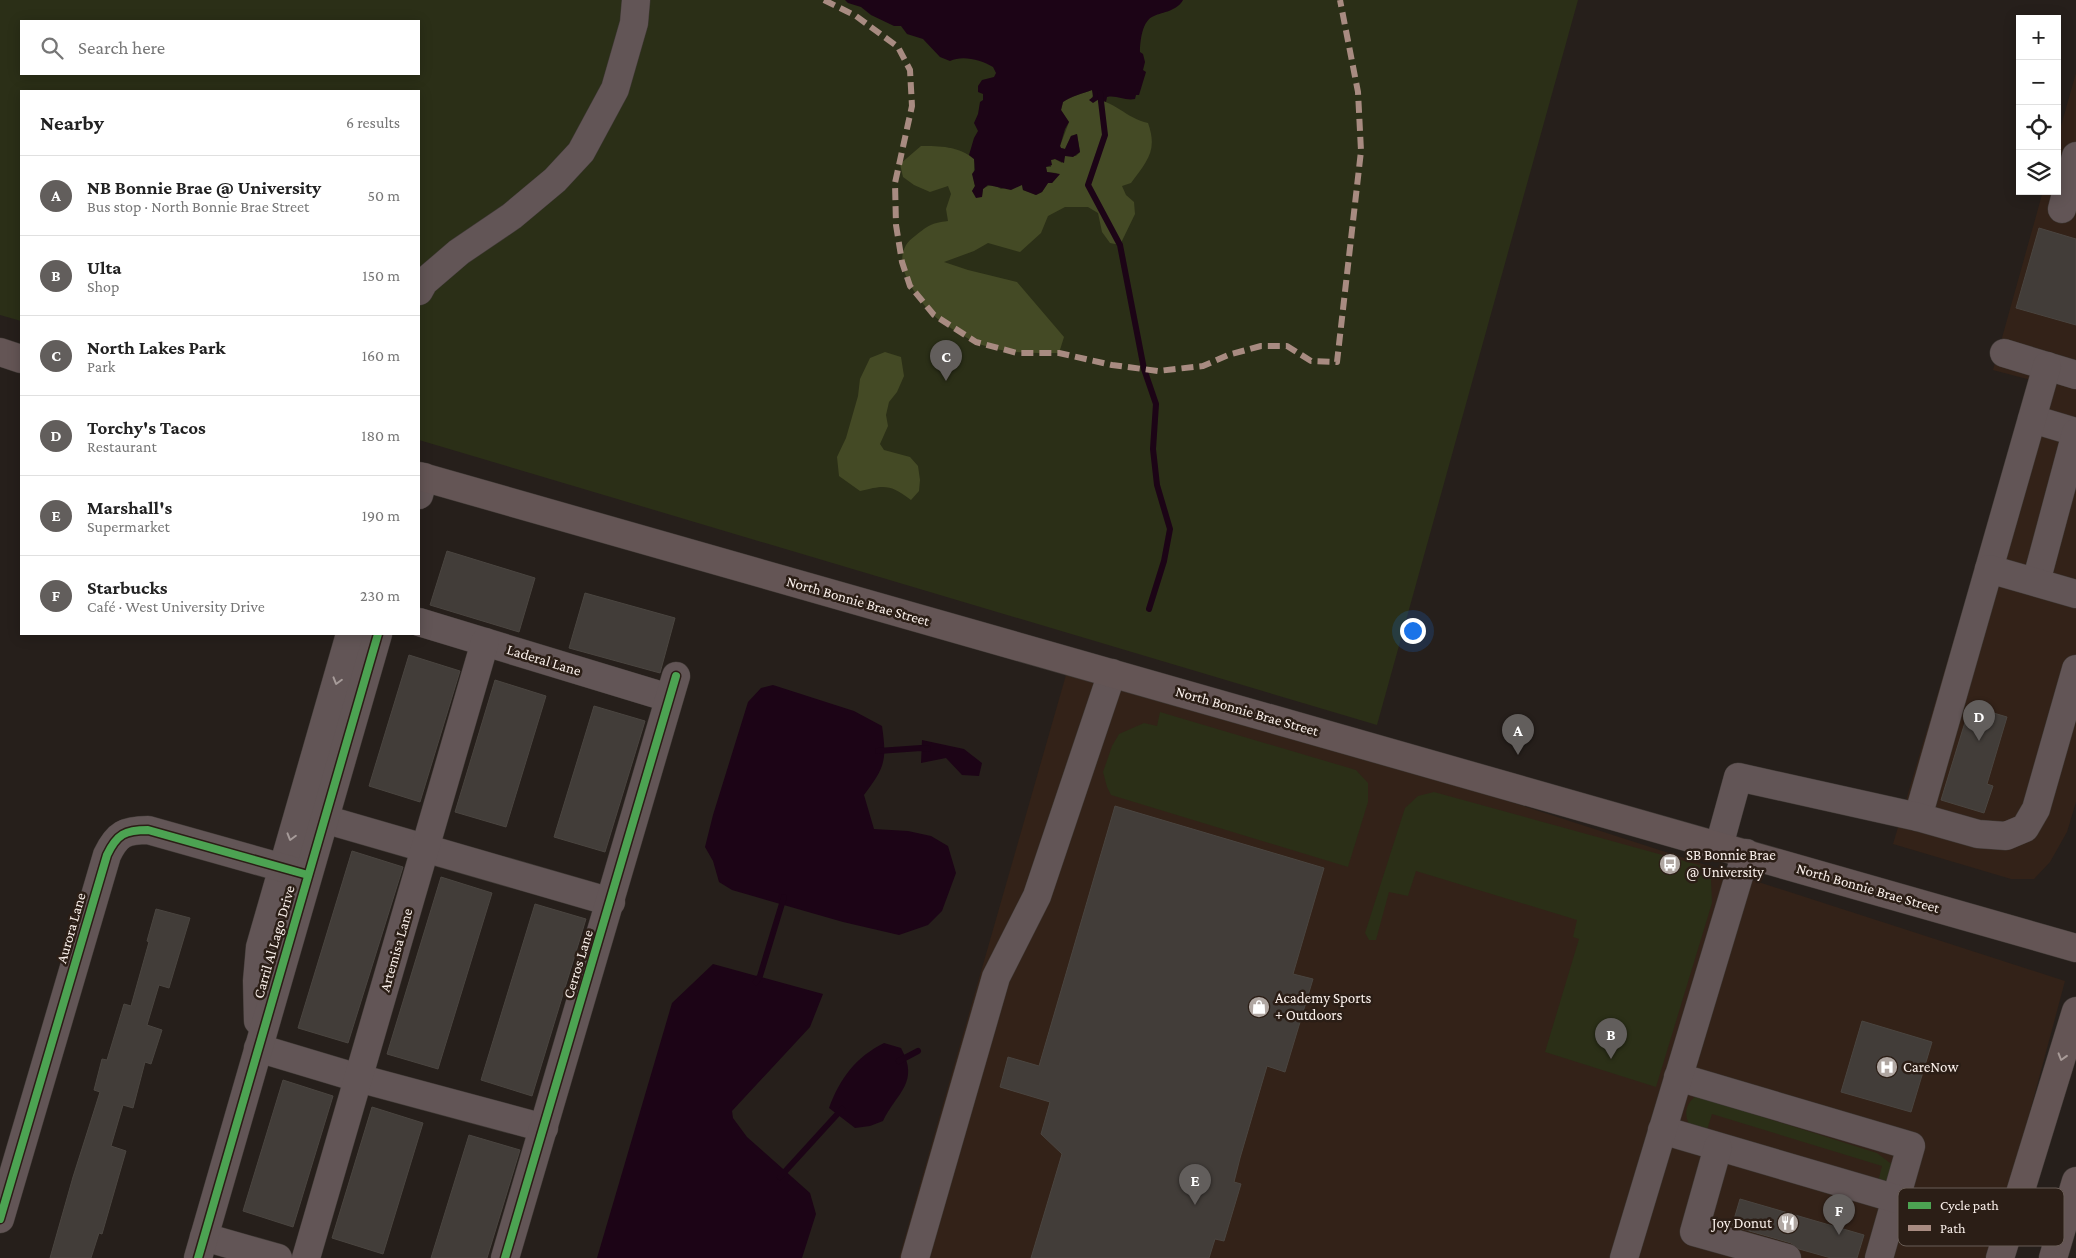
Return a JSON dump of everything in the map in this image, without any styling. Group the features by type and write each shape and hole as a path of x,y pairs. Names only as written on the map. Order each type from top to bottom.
{"main road":[{"path":"0,352 20,359"},
{"name":"North Bonnie Brae Street","path":"421,483 1112,673 2076,948"},
{"path":"2022,1188 2076,1011"},
{"path":"2064,1221 2076,1181"},
{"path":"2000,1258 2004,1246"},
{"path":"2053,1258 2057,1246"}],"street":[{"path":"420,289 424,282 459,252 512,216 555,180 581,152 615,89 634,23 636,0"},
{"path":"2062,209 2076,156"},
{"path":"2004,353 2076,375"},
{"path":"1918,817 2047,366"},
{"path":"2032,420 2076,432 2036,582"},
{"path":"1989,569 2076,594"},
{"name":"Laderal Lane","path":"420,622 485,642 673,687"},
{"name":"Carril Al Lago Drive","path":"295,872 350,635"},
{"name":"Carril Al Lago Drive","path":"201,1247 258,1048 257,981 260,947 295,872 324,819 378,635"},
{"name":"Artemisa Lane","path":"306,1258 485,642"},
{"path":"1719,846 1738,777 1918,817 1978,834 2006,836 2025,828 2036,809 2076,669"},
{"path":"915,1258 996,977 1037,896 1112,673"},
{"name":"Cerros Lane","path":"505,1258 673,687"},
{"path":"324,819 611,902"},
{"name":"Aurora Lane","path":"0,1219 107,854 113,841 122,834 135,830 148,830 295,872"},
{"path":"1624,1258 1746,853"},
{"path":"258,1048 358,1078 544,1128"},
{"path":"1678,1077 1912,1146 1900,1188"},
{"path":"1662,1130 1897,1198"},
{"path":"1718,1147 1694,1232 1787,1258"},
{"path":"1879,1258 1898,1195"},
{"path":"201,1247 278,1258"}],"shaded area":[{"path":"845,0 1183,0 1174,9 1150,18 1144,27 1140,52 1143,54 1145,62 1143,70 1146,72 1139,95 1136,95 1135,99 1107,97 1106,102 1099,99 1093,103 1089,100 1093,97 1092,90 1063,102 1061,110 1069,122 1060,146 1065,149 1071,136 1077,134 1080,152 1073,157 1065,156 1064,163 1055,159 1051,160 1052,165 1046,167 1047,172 1060,174 1052,183 1048,183 1042,192 1036,195 1023,190 1022,185 1011,190 988,185 983,189 982,197 976,198 972,191 975,186 972,174 975,170 974,159 969,155 978,131 974,123 980,102 983,100 983,94 978,92 978,86 982,80 994,77 996,73 993,67 972,59 961,58 950,61 940,57 923,39 907,34 901,26 894,26"},
{"path":"2076,73 2076,802 2067,832 2050,862 2034,879 2011,879 1893,844 2031,380 1993,370 2042,195 2061,195 2061,126"},
{"path":"1070,661 2065,981 2010,1188 1898,1188 1898,1246 1994,1246 1991,1258 899,1258"},
{"path":"773,685 854,711 882,726 883,763 864,795 874,829 908,831 931,836 948,846 956,873 942,911 928,925 899,935 843,922 732,890 719,882 713,861 705,847 713,815 748,702 761,688"},
{"path":"922,740 964,749 982,763 979,776 962,775 946,758 921,763"},
{"path":"713,964 823,994 810,1027 732,1111 733,1118 747,1137 810,1193 816,1214 802,1258 597,1258 672,1003"},
{"path":"884,1043 901,1048 908,1070 907,1079 883,1121 870,1126 855,1128 829,1108 838,1087 850,1070 865,1055"}],"green space":[{"path":"0,0 1578,0 1377,725 420,440 420,90 20,90 20,321 0,315"},
{"path":"1092,90 1094,94 1091,99 1106,102 1133,118 1148,123 1152,141 1149,155 1131,183 1122,186 1126,195 1134,202 1135,214 1120,245 1110,243 1102,232 1098,213 1088,207 1065,207 1048,216 1041,233 1020,252 988,243 974,251 944,262 1017,282 1064,337 1059,353 1007,351 977,343 953,330 932,314 911,287 906,276 903,254 906,245 927,227 948,221 946,209 951,194 948,186 930,192 914,185 903,177 900,164 921,146 955,149 974,159 975,186 972,191 979,196 982,196 983,189 988,186 995,186 1001,189 1022,184 1023,190 1036,195 1042,192 1048,183 1052,183 1059,175 1047,172 1046,167 1051,167 1051,160 1055,159 1062,163 1065,156 1076,156 1080,152 1077,134 1071,136 1065,149 1060,146 1069,122 1061,110 1063,102"},
{"path":"885,352 901,357 904,376 897,392 889,402 886,415 888,426 880,444 884,450 910,457 918,466 919,491 911,500 898,491 887,487 860,491 839,476 837,457 846,438 858,396 860,379 870,358"},
{"path":"1160,712 1356,770 1368,783 1368,802 1348,867 1111,795 1103,772 1112,746 1119,734 1144,723 1157,726"},
{"path":"1434,792 1706,867 1711,879 1712,903 1656,1087 1545,1052 1579,939 1573,937 1577,920 1416,871 1408,896 1389,892 1376,940 1369,940 1365,933 1405,808 1418,796"},
{"path":"1696,1096 1877,1153 1894,1166 1888,1182 1878,1182 1882,1166 1712,1114 1707,1130 1690,1125 1686,1113 1690,1102"}],"building":[{"path":"2039,228 2076,239 2076,325 2016,308"},
{"path":"447,551 535,578 519,632 430,605"},
{"path":"585,593 675,618 660,673 569,648"},
{"path":"409,655 460,671 420,802 369,786"},
{"path":"495,680 546,696 506,827 455,812"},
{"path":"594,706 645,721 605,852 554,837"},
{"path":"1970,706 2007,717 1987,784 1993,786 1984,813 1941,800"},
{"path":"1115,806 1324,868 1293,974 1313,979 1285,1072 1267,1066 1234,1182 1241,1184 1224,1241 1215,1239 1209,1258 1031,1258 1062,1154 1041,1134 1050,1102 1000,1087 1008,1057 1039,1066"},
{"path":"352,851 403,867 348,1043 298,1028"},
{"path":"441,877 492,893 438,1069 387,1054"},
{"path":"535,904 586,919 532,1096 481,1080"},
{"path":"156,909 190,918 169,988 159,985 147,1025 162,1030 151,1064 145,1062 133,1108 123,1105 111,1146 126,1151 102,1234 99,1233 91,1258 50,1258 100,1092 94,1090 102,1059 107,1060 124,1004 131,1006"},
{"name":"CareNow","path":"1862,1021 1932,1042 1911,1112 1841,1092"},
{"path":"283,1080 333,1096 293,1227 243,1211"},
{"path":"372,1107 423,1123 383,1254 332,1238"},
{"path":"469,1135 520,1150 487,1258 431,1258"},
{"path":"1740,1199 1864,1235 1857,1258 1831,1258 1799,1249 1791,1243 1732,1226"}],"waterway":[{"path":"1100,93 1105,135 1088,185 1120,245 1144,369 1156,404 1153,449 1157,485 1170,529 1164,561 1149,609"},
{"path":"878,751 928,749"},
{"path":"756,982 760,976 784,897"},
{"path":"899,1061 918,1051"},
{"path":"780,1177 842,1109"}],"marked path":[{"path":"824,0 856,16 898,47 910,70 912,106 895,183 896,225 902,262 910,286 934,315 976,342 1017,353 1059,353 1112,365 1158,371 1203,366 1228,355 1261,346 1287,346 1311,361 1337,362 1361,151 1358,92 1340,0"}],"cycle path":[{"path":"198,1258 378,635"},
{"path":"505,1258 676,676"},
{"path":"0,1219 107,855 114,842 128,832 148,830 308,875"}],"place":[{"name":"North Lakes Park","path":"946,381"},
{"name":"Torchy's Tacos","path":"1979,741"},
{"name":"NB Bonnie Brae @ University","path":"1518,755"},
{"name":"SB Bonnie Brae @ University","path":"1670,864"},
{"name":"Academy Sports + Outdoors","path":"1259,1007"},
{"name":"Ulta","path":"1611,1059"},
{"name":"CareNow","path":"1887,1067"},
{"name":"Marshall's","path":"1195,1205"},
{"name":"Joy Donut","path":"1788,1223"},
{"name":"Starbucks","path":"1839,1235"}]}
